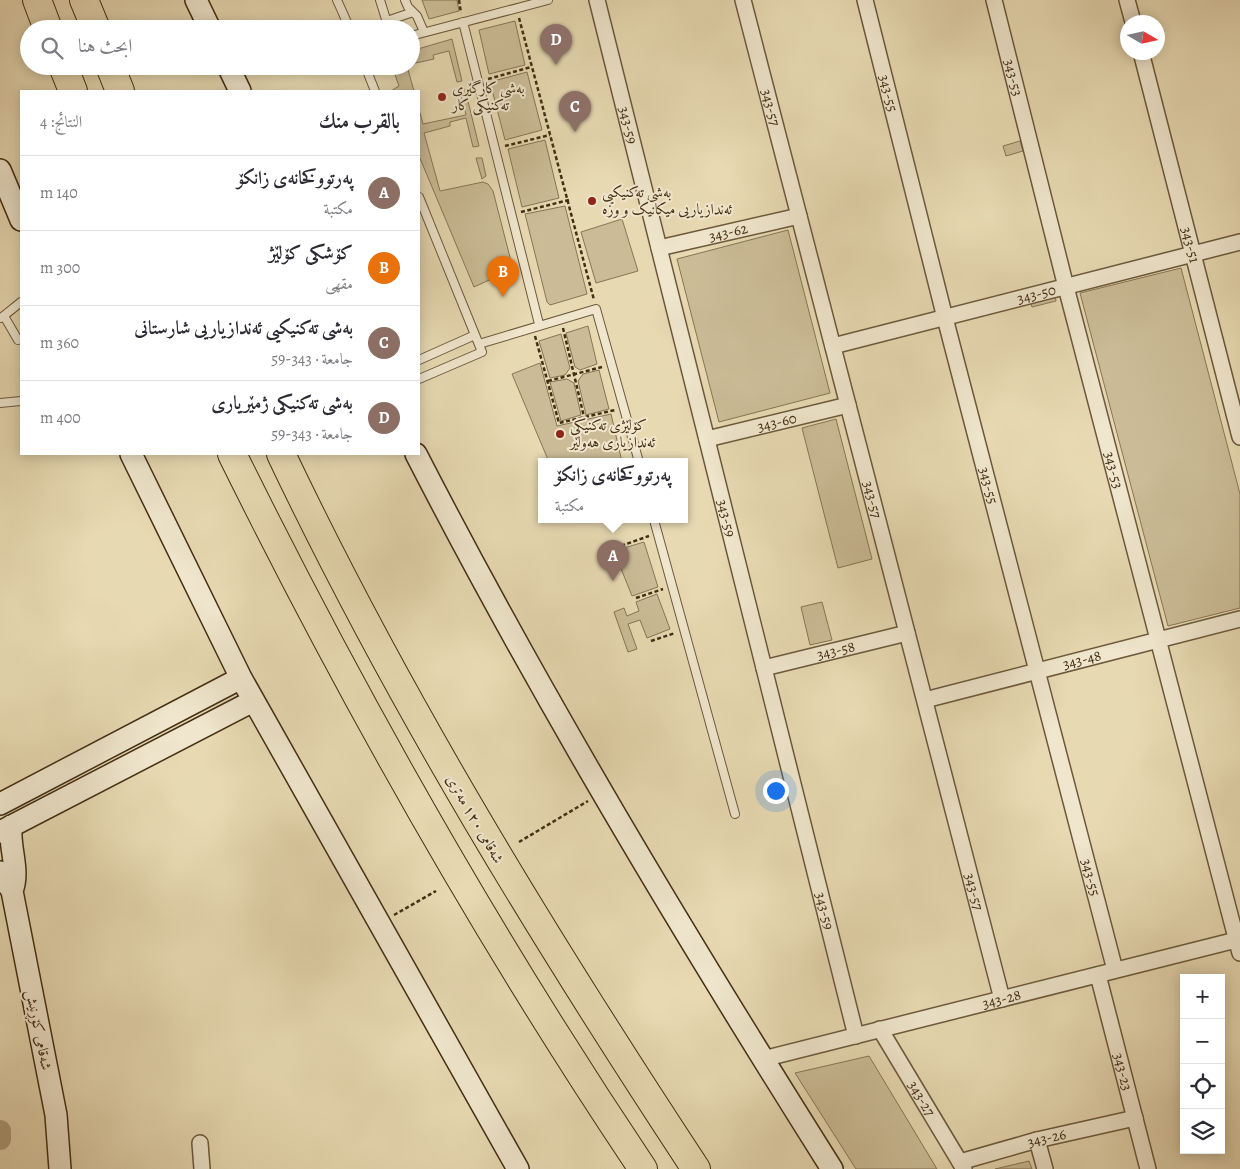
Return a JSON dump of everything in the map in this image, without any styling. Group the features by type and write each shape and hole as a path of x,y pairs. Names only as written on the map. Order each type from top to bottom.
{"highway":[{"path":"37,0 45,20"},
{"path":"84,0 92,20"},
{"path":"67,75 73,90"},
{"path":"114,75 120,90"},
{"path":"232,455 289,569 397,772 537,1006 643,1169"},
{"name":"شەقامی ١٢٠ مەتری","path":"282,455 359,610 422,726 489,843 602,1026 696,1169"}],"street":[{"path":"196,0 206,20"},
{"name":"343-59","path":"597,0 856,1036"},
{"name":"343-57","path":"743,0 1002,999"},
{"name":"343-55","path":"865,0 945,318 1116,970"},
{"name":"343-53","path":"994,0 1066,287 1239,944"},
{"path":"1128,0 1131,15"},
{"name":"343-51","path":"1143,60 1240,437"},
{"path":"232,75 240,90"},
{"path":"0,170 20,218"},
{"name":"343-62","path":"659,248 799,216"},
{"name":"343-50","path":"832,346 1240,242"},
{"name":"343-60","path":"707,439 848,405"},
{"path":"132,455 241,678 518,1169"},
{"path":"417,455 563,727 763,1059 832,1169"},
{"name":"343-48","path":"925,700 1240,620"},
{"name":"343-58","path":"764,668 907,633"},
{"path":"0,804 241,678"},
{"path":"5,829 253,700"},
{"name":"شەقامی کۆڕنیش","path":"5,829 10,844 16,879 12,891"},
{"name":"شەقامی کۆڕنیش","path":"0,872 12,891 56,1115 60,1169"},
{"name":"343-28","path":"763,1059 1116,970 1239,944"},
{"name":"343-23","path":"1098,975 1148,1169"},
{"name":"343-27","path":"880,1029 962,1166"},
{"name":"343-26","path":"962,1166 1037,1140 1135,1118"},
{"path":"1037,1140 1045,1169"},
{"path":"200,1143 202,1169"}],"lane":[{"path":"338,0 346,20"},
{"path":"380,0 386,20"},
{"path":"405,0 417,20"},
{"path":"420,33 548,0"},
{"path":"398,20 413,12"},
{"path":"463,22 536,326"},
{"path":"420,25 424,32"},
{"path":"369,75 375,90"},
{"path":"420,199 481,348"},
{"path":"18,340 2,317 20,303"},
{"path":"420,378 481,348 536,326 596,309 638,458"},
{"path":"420,360 475,335"},
{"path":"0,403 20,401"},
{"path":"655,523 735,814"}],"path":[{"path":"516,9 569,200 596,309"},
{"path":"477,82 531,66"},
{"path":"494,148 550,135"},
{"path":"510,214 569,200"},
{"path":"560,318 584,417"},
{"path":"536,326 559,423 624,407"},
{"path":"548,381 612,364"},
{"path":"615,548 658,533"},
{"path":"636,598 672,586"},
{"path":"651,641 684,629"},
{"path":"519,842 602,792"},
{"path":"379,923 436,891"}],"shaded area":[{"path":"422,0 457,0 459,11 429,19"},
{"path":"515,21 525,65 489,74 479,30"},
{"path":"452,39 462,81 457,82 449,51 433,55 434,59 420,62 420,48"},
{"path":"527,72 542,130 505,140 490,82"},
{"path":"395,75 410,75 414,90 393,90 399,86"},
{"path":"465,89 479,146 473,147 466,118 450,122 450,126 424,133 440,191 483,182 488,184 493,191 513,269 474,287 420,158 420,113 423,124 466,115 459,90"},
{"path":"545,140 559,198 522,207 508,149"},
{"path":"1020,141 1023,151 1006,156 1003,146"},
{"path":"476,158 482,158 486,176 482,179"},
{"path":"565,206 587,294 550,305 547,302 525,214"},
{"path":"622,219 638,271 596,283 581,232"},
{"path":"788,230 830,393 719,422 677,259"},
{"path":"1181,268 1240,494 1240,608 1168,626 1080,293"},
{"path":"1055,295 1056,301 1032,307 1030,301"},
{"path":"588,326 597,364 580,370 575,367 566,333"},
{"path":"561,334 570,368 565,375 550,378 539,341"},
{"path":"540,363 557,426 611,414 621,458 547,458 512,374"},
{"path":"599,370 609,409 586,415 578,381 583,374"},
{"path":"567,379 574,383 581,415 561,421 550,382"},
{"path":"836,419 872,559 838,568 802,428"},
{"path":"644,542 658,587 632,596 614,551"},
{"path":"657,594 670,629 647,638 640,620 628,624 637,649 628,652 614,612 624,608 627,616 639,611 636,602"},
{"path":"822,602 832,640 810,645 801,607"},
{"path":"869,1056 937,1169 856,1169 795,1073"},
{"path":"1029,1161 1032,1169 995,1169"}],"waterway":[{"path":"0,1131 0,1139"}],"place":[{"name":"بەشی تەکنیکی ژمێریاری","path":"556,65"},
{"name":"بەشی کارگێڕی تەکنیکی کار","path":"442,97"},
{"name":"بەشی تەکنیکیی ئەندازیاریی شارستانی","path":"575,132"},
{"name":"بەشی تەکنیکیی ئەندازیاریی میکانیک و وزە","path":"592,201"},
{"name":"کۆشکی کۆلێژ","path":"503,297"},
{"name":"کۆلێژی تەکنیکی ئەندازیاری هەولێر","path":"560,434"},
{"name":"پەرتووکخانەی زانکۆ","path":"613,581"}]}
